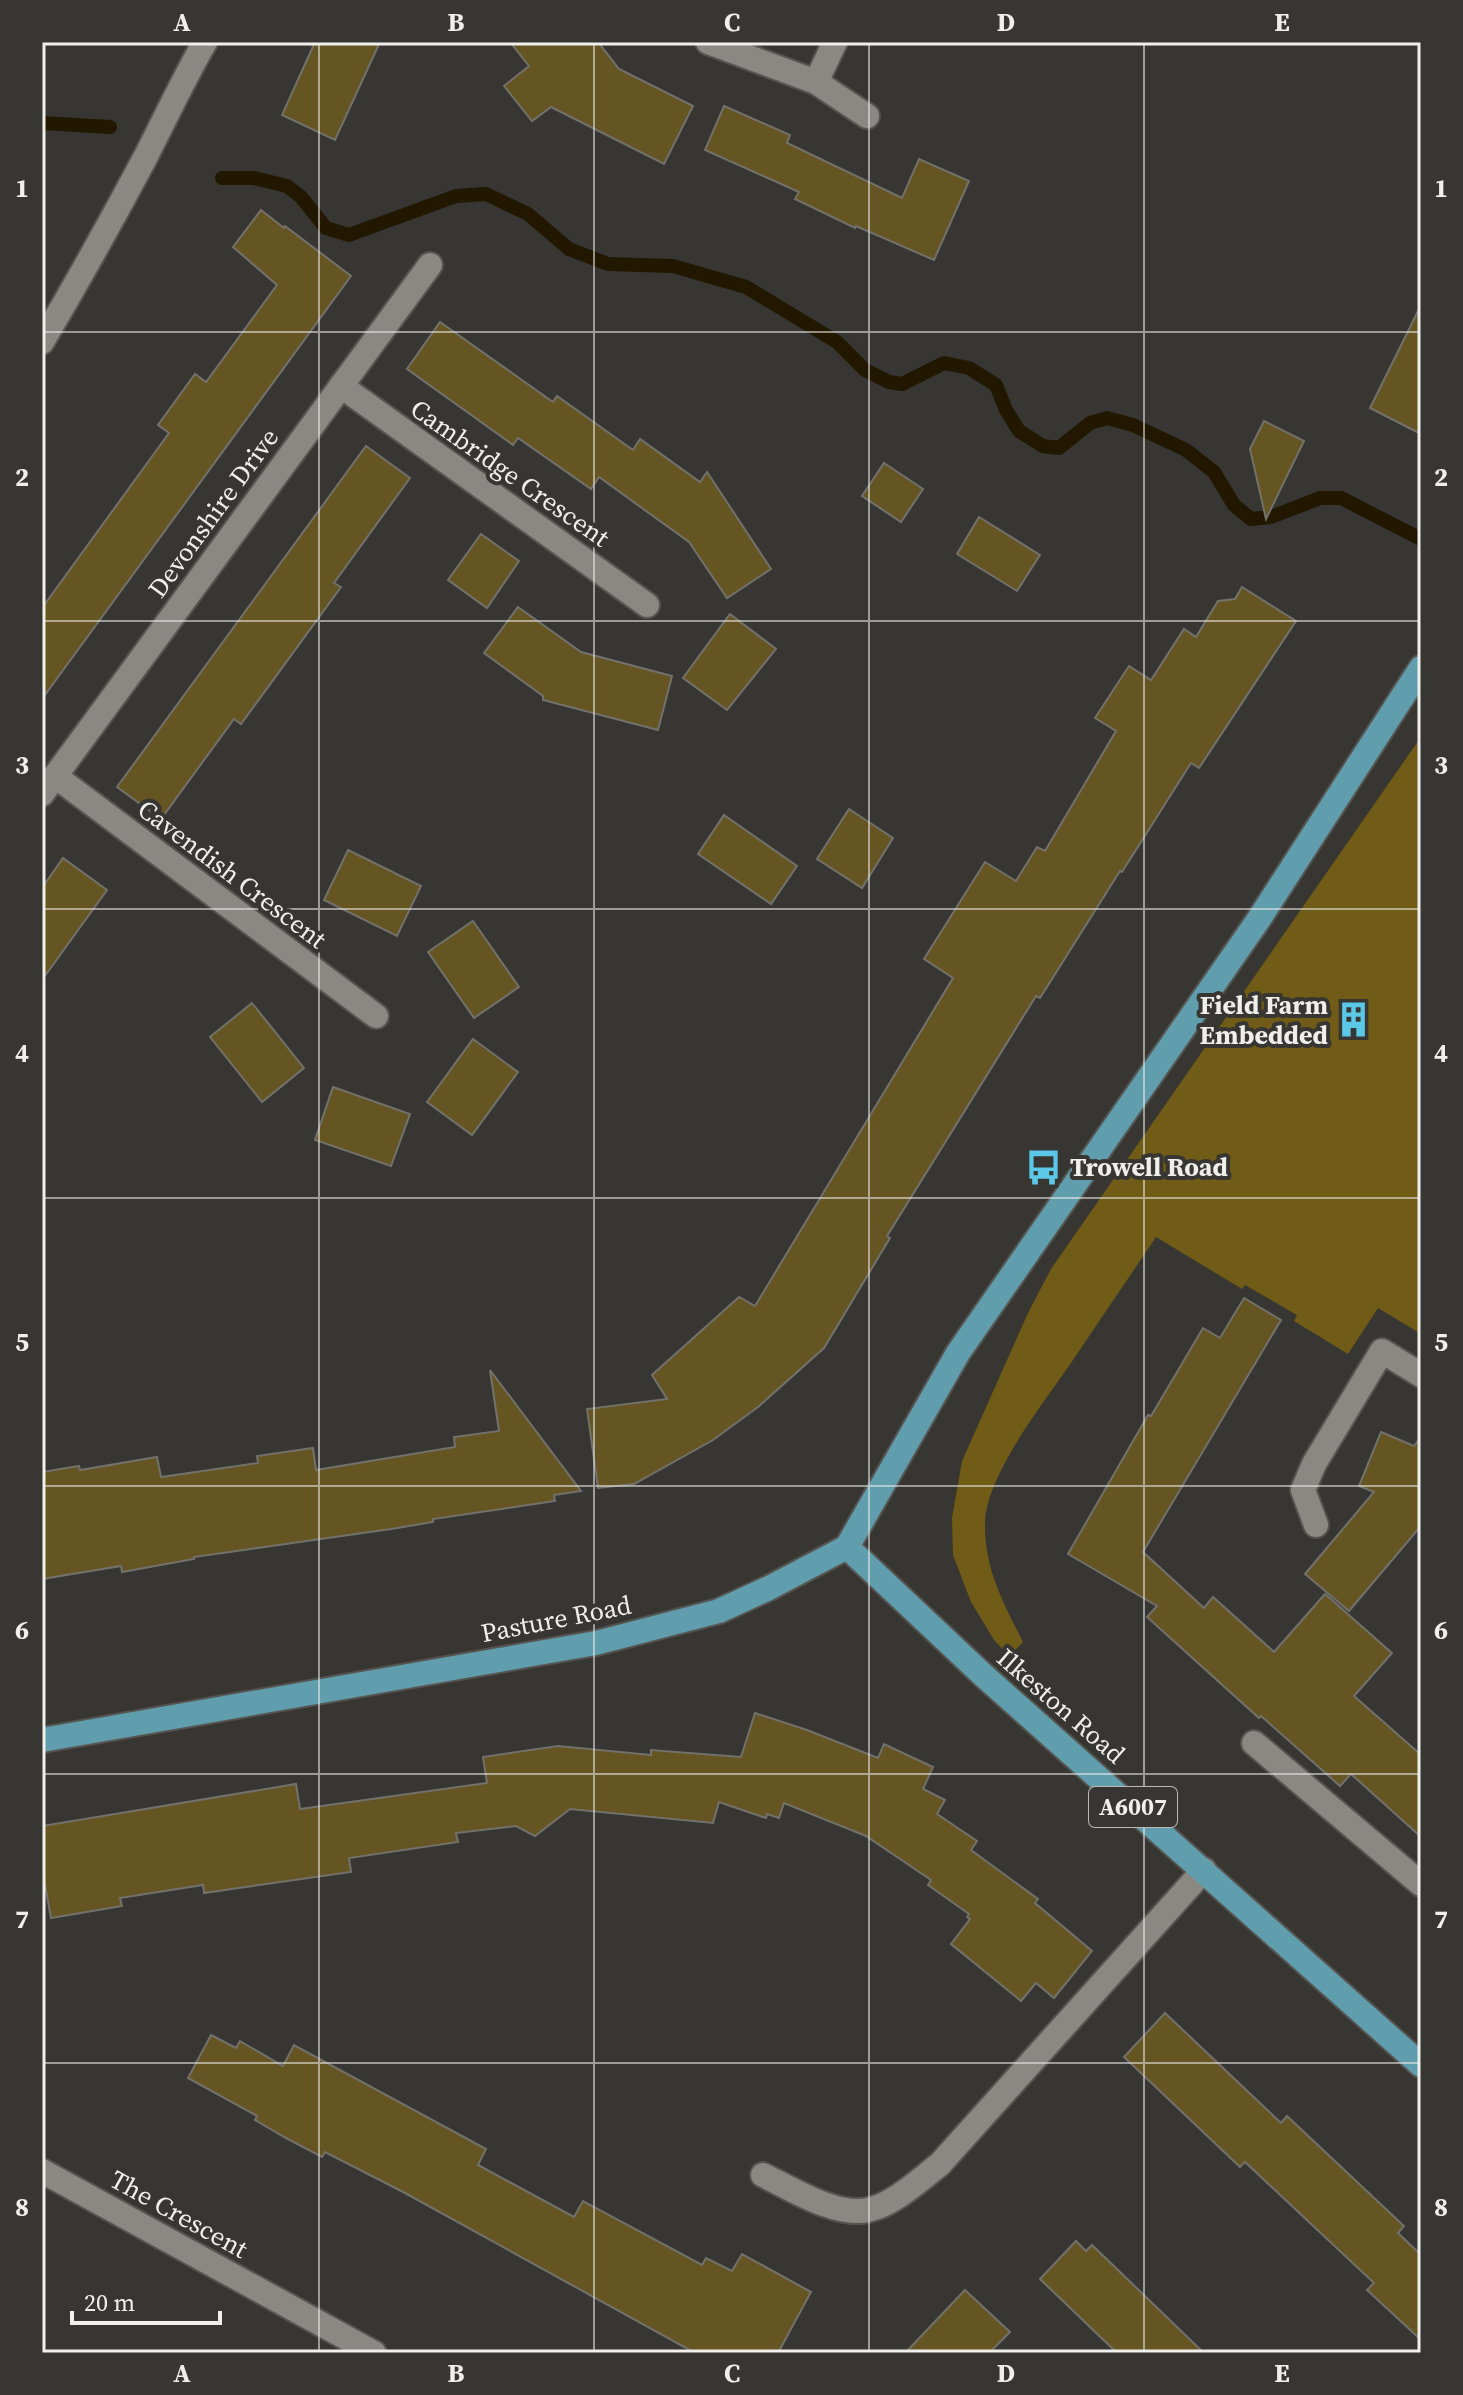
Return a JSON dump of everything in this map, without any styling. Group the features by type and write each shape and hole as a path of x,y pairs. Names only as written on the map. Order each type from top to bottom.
{"main road":[{"path":"847,1547 958,1353 1259,919 1421,668"},
{"name":"Pasture Road","path":"42,1740 596,1643 719,1611 847,1547"},
{"name":"Ilkeston Road","path":"847,1547 983,1675 1421,2065"}],"street":[{"path":"42,342 93,255 205,42"},
{"path":"708,42 816,82 867,116"},
{"path":"816,82 835,42"},
{"name":"Devonshire Drive","path":"48,785 430,265"},
{"name":"Cambridge Crescent","path":"341,386 647,605"},
{"name":"Cavendish Crescent","path":"48,785 376,1016"},
{"path":"1316,1525 1303,1490 1314,1464 1382,1351 1421,1375"},
{"path":"1254,1743 1421,1884"},
{"path":"763,2175 836,2209 867,2210 901,2195 940,2164 1204,1870"},
{"name":"The Crescent","path":"42,2171 374,2353"}],"shaded area":[{"path":"1421,737 1421,1334 1378,1308 1348,1354 1294,1321 1297,1315 1245,1285 1242,1289 1156,1237 1019,1439 995,1482 985,1522 988,1555 1002,1599 1023,1642 1009,1656 994,1640 971,1602 953,1555 952,1518 962,1461 1028,1313 1051,1269"}],"building":[{"path":"315,42 380,42 335,140 282,115"},
{"path":"510,42 598,42 619,69 693,106 664,164 551,107 532,121 504,86 529,66"},
{"path":"724,106 790,135 787,143 902,198 919,159 969,181 934,260 855,228 795,199 799,192 705,150"},
{"path":"261,210 351,276 42,699 42,608 169,433 158,425 195,374 206,382 277,285 233,247"},
{"path":"1421,305 1421,434 1370,408"},
{"path":"440,322 553,402 557,396 633,450 640,439 700,482 707,472 771,569 727,598 689,542 599,477 591,489 518,438 513,445 407,369"},
{"path":"1264,421 1304,441 1266,519 1250,449"},
{"path":"366,446 410,478 334,583 341,587 241,724 234,719 161,819 117,787"},
{"path":"884,463 923,489 901,522 862,496"},
{"path":"979,517 1040,555 1017,591 957,554"},
{"path":"481,534 519,561 487,608 448,580"},
{"path":"1242,587 1296,621 1199,768 1191,763 1040,998 1036,996 887,1236 890,1238 824,1348 758,1407 713,1440 634,1484 598,1488 587,1409 667,1399 652,1375 739,1297 755,1306 953,978 924,959 985,862 1016,881 1037,847 1045,851 1116,731 1095,718 1129,666 1151,680 1184,629 1196,637 1218,601 1235,599"},
{"path":"518,607 581,652 672,676 658,730 543,700 543,696 484,653"},
{"path":"730,614 776,649 727,710 683,678"},
{"path":"849,809 893,838 862,888 817,859"},
{"path":"724,815 797,866 771,904 698,854"},
{"path":"348,850 421,886 397,936 324,900"},
{"path":"63,858 107,890 42,980 42,888"},
{"path":"473,921 519,987 474,1018 428,952"},
{"path":"252,1003 304,1068 262,1102 210,1037"},
{"path":"473,1039 518,1072 472,1135 427,1102"},
{"path":"333,1087 410,1114 391,1166 315,1140"},
{"path":"1244,1298 1281,1320 1143,1552 1204,1608 1213,1597 1274,1652 1325,1594 1392,1653 1354,1696 1421,1755 1421,1837 1351,1774 1340,1786 1261,1716 1259,1718 1147,1617 1157,1606 1068,1554 1148,1415 1151,1416 1203,1328 1220,1338"},
{"path":"490,1370 581,1491 554,1495 555,1501 433,1519 433,1522 391,1529 194,1557 122,1572 121,1566 42,1579 42,1472 79,1466 80,1470 157,1457 161,1477 258,1463 257,1456 313,1448 316,1470 455,1447 454,1437 499,1431"},
{"path":"1381,1432 1414,1446 1421,1437 1421,1526 1349,1611 1305,1574 1374,1492 1359,1486"},
{"path":"755,1713 878,1758 884,1744 933,1767 923,1789 945,1800 937,1814 977,1841 971,1850 1038,1899 1035,1903 1092,1951 1054,1998 1036,1983 1021,2001 951,1944 970,1919 967,1917 969,1914 928,1885 931,1880 866,1836 784,1803 779,1818 767,1814 766,1818 719,1802 713,1823 570,1809 535,1836 516,1826 456,1833 458,1842 349,1858 351,1872 204,1893 203,1885 120,1898 122,1906 51,1918 42,1868 42,1826 296,1784 300,1809 487,1783 483,1757 558,1746 651,1755 651,1750 741,1757"},
{"path":"1165,2013 1281,2123 1287,2116 1404,2226 1398,2233 1421,2255 1421,2340 1367,2290 1374,2283 1245,2162 1240,2167 1124,2057"},
{"path":"211,2035 236,2048 240,2041 283,2066 294,2045 486,2149 478,2165 574,2217 583,2201 702,2265 706,2258 732,2271 742,2254 811,2292 778,2353 695,2353 405,2193 325,2152 322,2157 286,2138 255,2120 257,2116 188,2078"},
{"path":"1076,2241 1086,2251 1092,2245 1204,2353 1117,2353 1040,2279"},
{"path":"965,2290 1010,2332 989,2353 905,2353"}],"waterway":[{"path":"42,123 110,127"},
{"path":"222,178 254,178 287,186 301,197 326,228 349,235 456,196 486,194 528,214 569,249 608,264 673,266 746,287 837,342 865,370 889,382 902,384 944,363 969,368 996,385 1019,431 1043,446 1059,448 1090,423 1107,418 1133,425 1186,450 1214,472 1234,505 1251,519 1271,517 1320,498 1341,498 1421,539"}],"place":[{"name":"Field Farm Embedded","path":"1354,1020"},
{"name":"Trowell Road","path":"1044,1167"}]}
